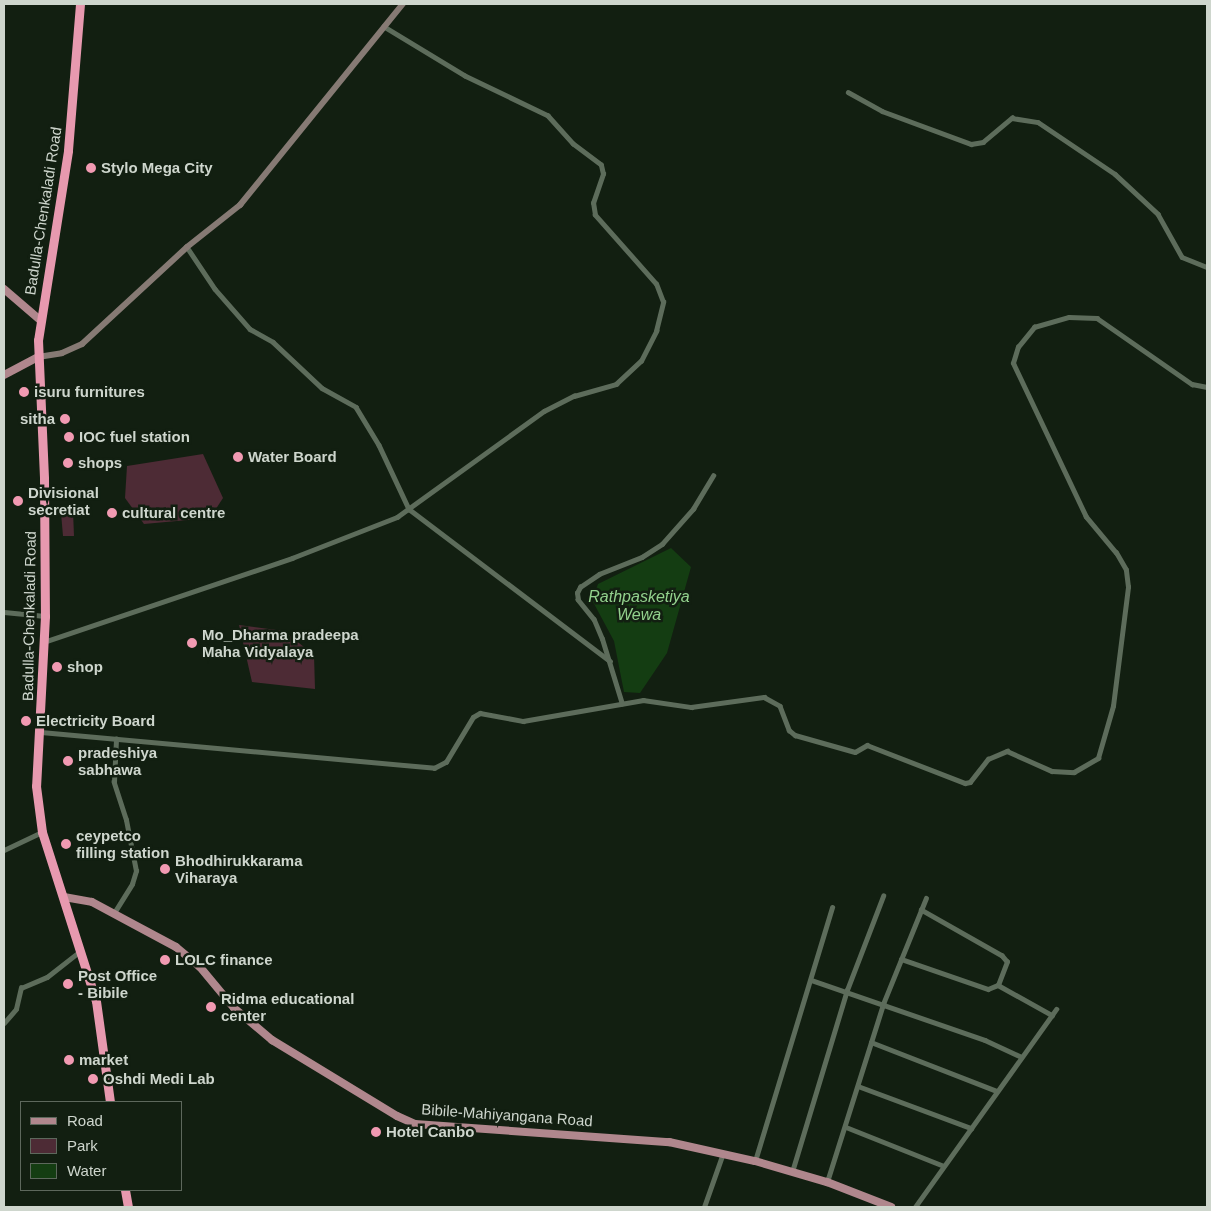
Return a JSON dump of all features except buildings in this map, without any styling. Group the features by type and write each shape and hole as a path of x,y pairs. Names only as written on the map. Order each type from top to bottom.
{"highway":[{"name":"Badulla-Chenkaladi Road","path":"80,4 68,151 39,319 38,358 44,479 45,616 41,732 36,786 42,832 96,1001 110,1101"},
{"path":"125,1191 128,1207"}],"main road":[{"path":"4,288 39,319"},
{"path":"4,375 38,358"},
{"name":"Bibile-Mahiyangana Road","path":"64,897 80,898 114,913 186,954 234,1008 272,1040 396,1116 416,1124 669,1142 755,1161 827,1182 891,1207"}],"street":[{"path":"38,358 62,353 82,344 188,248 240,205 403,4"},
{"path":"43,642 292,558 397,517 544,411 627,377 641,361 656,331 663,302 656,284 595,215 593,203 603,174 601,165 573,144 548,116 465,76 384,27"},
{"path":"848,92 882,111 971,144 983,142 1012,118 1038,122 1115,174 1158,214 1182,258 1207,267"},
{"path":"188,248 215,289 250,329 273,342 322,388 356,407 379,445 410,509 610,661"},
{"path":"41,732 434,768 446,762 473,717 480,713 523,721 643,700 691,707 764,698 780,706 789,730 795,735 854,752 867,745 965,783 970,782 988,759 1007,751 1052,771 1074,772 1087,767 1098,758 1113,706 1128,587 1126,570 1086,517 1013,363 1018,347 1034,328 1069,317 1097,318 1192,384 1207,387"},
{"path":"622,704 610,661 594,620 578,600 580,587 599,574 642,557 662,544 693,509 713,476"},
{"path":"4,612 45,616"},
{"path":"114,913 132,884 136,871 126,820 114,782 116,739"},
{"path":"4,850 42,832"},
{"path":"792,1172 847,990 883,896"},
{"path":"827,1182 846,1127 883,1004 926,898"},
{"path":"755,1161 832,908"},
{"path":"901,959 977,987 988,989 998,985 1007,962 1002,956 920,910"},
{"path":"4,1023 16,1009 21,988 47,977 79,952"},
{"path":"811,980 847,990 985,1040 1021,1057"},
{"path":"998,985 1052,1015"},
{"path":"915,1207 1056,1009"},
{"path":"872,1042 997,1090"},
{"path":"858,1086 971,1128"},
{"path":"846,1127 944,1166"},
{"path":"704,1207 723,1153"}],"green space":[{"path":"203,454 223,498 210,518 144,524 125,498 127,466"},
{"path":"73,511 74,536 63,536 61,513"},
{"path":"239,625 284,631 314,655 315,689 252,682"}],"water":[{"name":"Rathpasketiya Wewa","path":"671,548 691,567 667,653 640,693 624,692 614,641 592,600 598,584"}],"place":[{"name":"Stylo Mega City","path":"91,168"},
{"name":"isuru furnitures","path":"24,392"},
{"name":"sitha","path":"65,419"},
{"name":"IOC fuel station","path":"69,437"},
{"name":"Water Board","path":"238,457"},
{"name":"shops","path":"68,463"},
{"name":"Divisional secretiat","path":"18,501"},
{"name":"cultural centre","path":"112,513"},
{"name":"Mo_Dharma pradeepa Maha Vidyalaya","path":"192,643"},
{"name":"shop","path":"57,667"},
{"name":"Electricity Board","path":"26,721"},
{"name":"pradeshiya sabhawa","path":"68,761"},
{"name":"ceypetco filling station","path":"66,844"},
{"name":"Bhodhirukkarama Viharaya","path":"165,869"},
{"name":"LOLC finance","path":"165,960"},
{"name":"Post Office - Bibile","path":"68,984"},
{"name":"Ridma educational center","path":"211,1007"},
{"name":"market","path":"69,1060"},
{"name":"Oshdi Medi Lab","path":"93,1079"},
{"name":"Hotel Canbo","path":"376,1132"}]}
